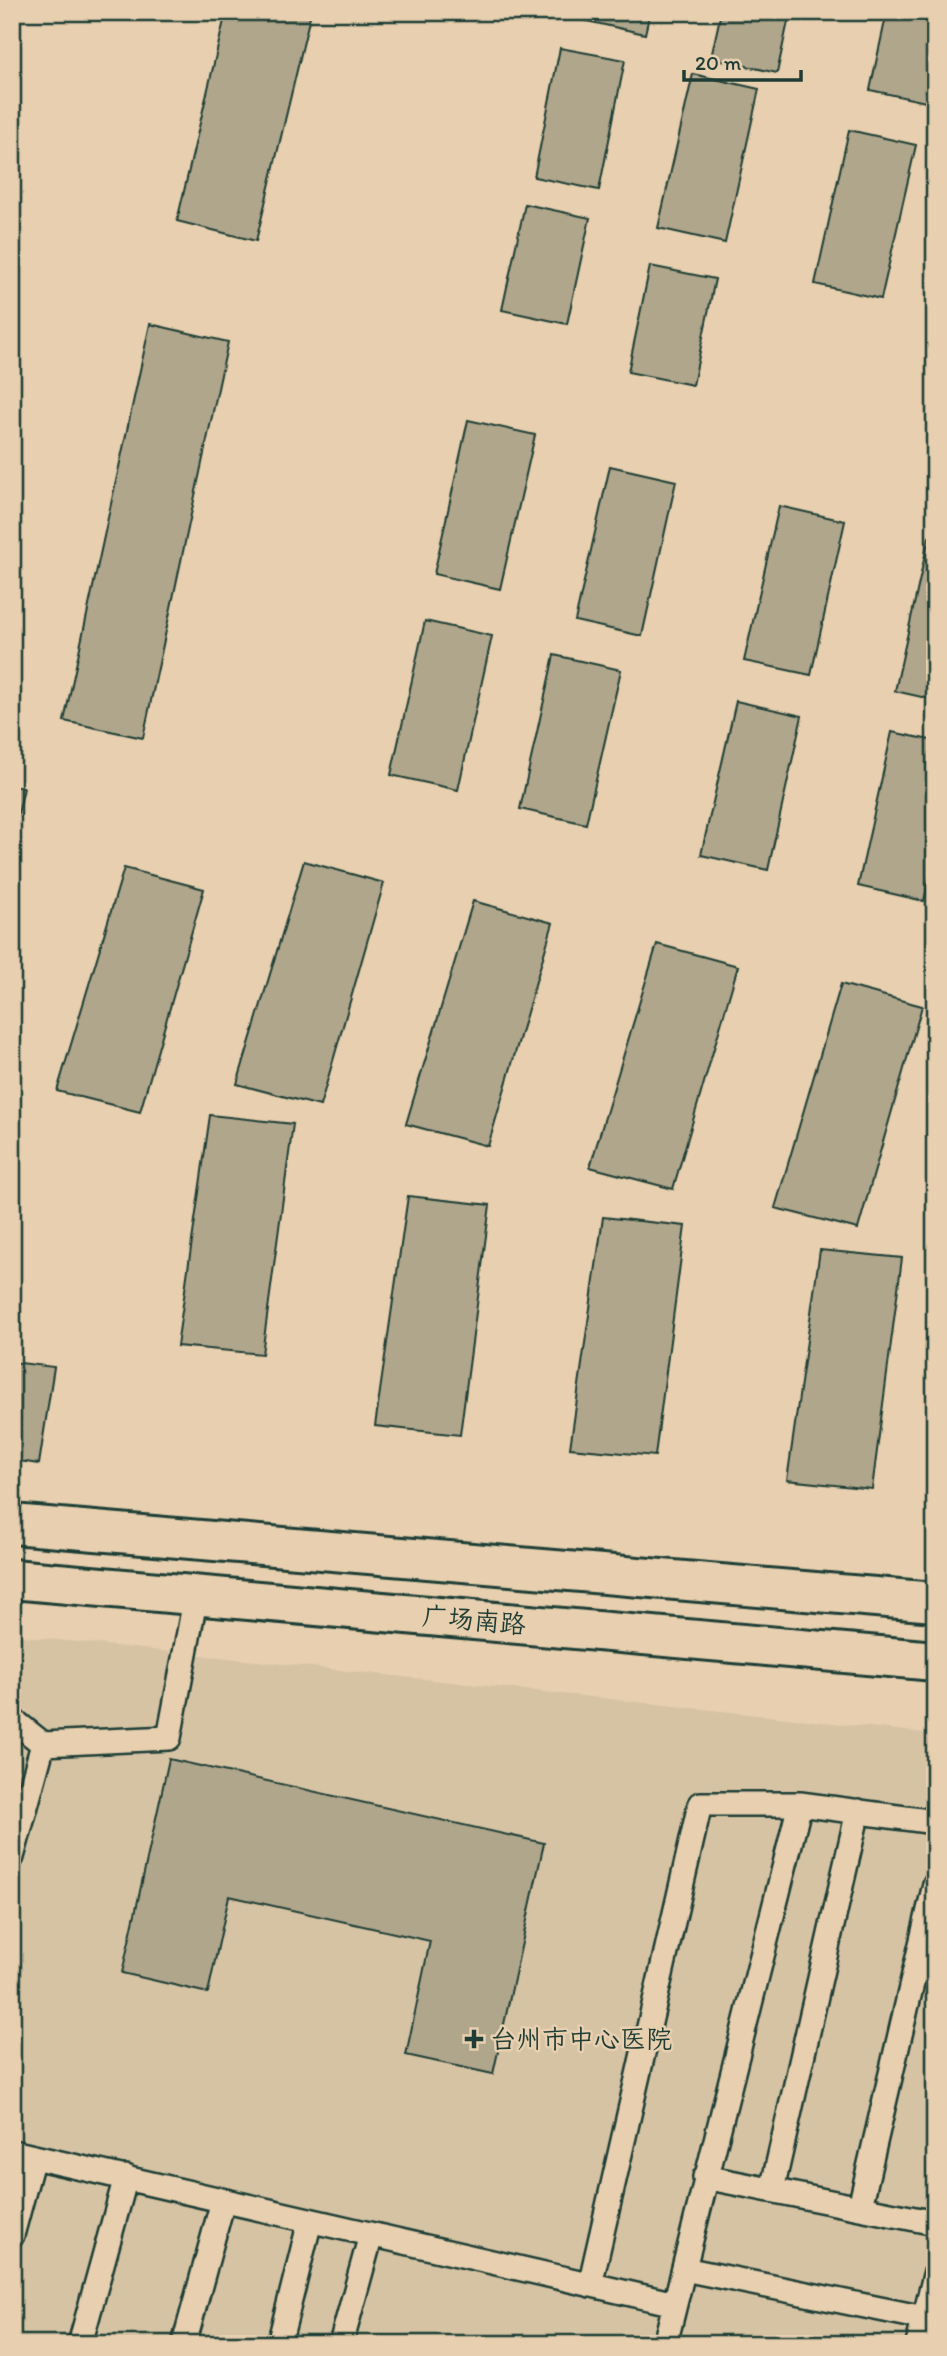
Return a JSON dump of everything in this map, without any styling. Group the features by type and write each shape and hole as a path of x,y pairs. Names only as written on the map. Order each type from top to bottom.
{"main road":[{"path":"12,1524 935,1602"},
{"name":"广场南路","path":"12,1579 935,1661"}],"lane":[{"path":"12,1723 18,1724 43,1744 169,1738 195,1595"},
{"path":"12,1857 43,1744"},
{"path":"590,2285 700,1804 800,1804 935,1822"},
{"path":"665,2344 800,1804"},
{"path":"772,2190 858,1811"},
{"path":"860,2207 935,1884"},
{"path":"12,2235 23,2154 675,2304"},
{"path":"80,2344 126,2177"},
{"path":"705,2177 935,2223"},
{"path":"184,2344 223,2202"},
{"path":"279,2344 310,2221"},
{"path":"341,2344 371,2235"},
{"path":"684,2269 924,2318"},
{"path":"918,2344 935,2275"}],"shaded area":[{"name":"台州市中心医院","path":"12,1635 935,1734 935,2344 12,2344"}],"building":[{"path":"226,12 311,12 256,241 177,221"},
{"path":"580,12 650,12 645,34 578,19"},
{"path":"721,12 790,12 777,73 711,58"},
{"path":"887,12 935,12 935,104 870,90"},
{"path":"560,48 625,60 599,190 534,177"},
{"path":"693,74 759,89 725,243 658,228"},
{"path":"849,130 916,145 881,299 815,284"},
{"path":"525,204 590,218 567,324 502,310"},
{"path":"650,266 715,279 693,385 628,372"},
{"path":"150,324 228,342 143,738 64,721"},
{"path":"468,420 535,435 500,589 434,574"},
{"path":"610,466 676,481 642,636 575,621"},
{"path":"779,506 845,521 811,675 744,661"},
{"path":"929,537 935,538 935,700 895,691"},
{"path":"425,621 492,636 458,790 391,775"},
{"path":"554,655 621,670 586,824 520,809"},
{"path":"736,701 802,716 768,870 701,855"},
{"path":"892,732 935,741 935,854 924,901 858,886"},
{"path":"12,786 24,788 12,840"},
{"path":"304,861 384,883 320,1106 237,1084"},
{"path":"124,868 204,889 140,1112 57,1091"},
{"path":"473,901 553,923 488,1146 406,1124"},
{"path":"657,944 738,966 673,1189 590,1167"},
{"path":"841,984 922,1006 858,1229 775,1208"},
{"path":"210,1115 293,1124 262,1354 177,1346"},
{"path":"408,1196 490,1205 460,1435 375,1426"},
{"path":"603,1217 685,1226 655,1456 570,1448"},
{"path":"820,1250 902,1258 872,1489 787,1480"},
{"path":"12,1362 54,1367 39,1464 12,1460"},
{"path":"169,1759 544,1843 493,2074 406,2055 430,1941 229,1896 208,1993 122,1973"}],"place":[{"name":"台州市中心医院","path":"474,2039"}]}
